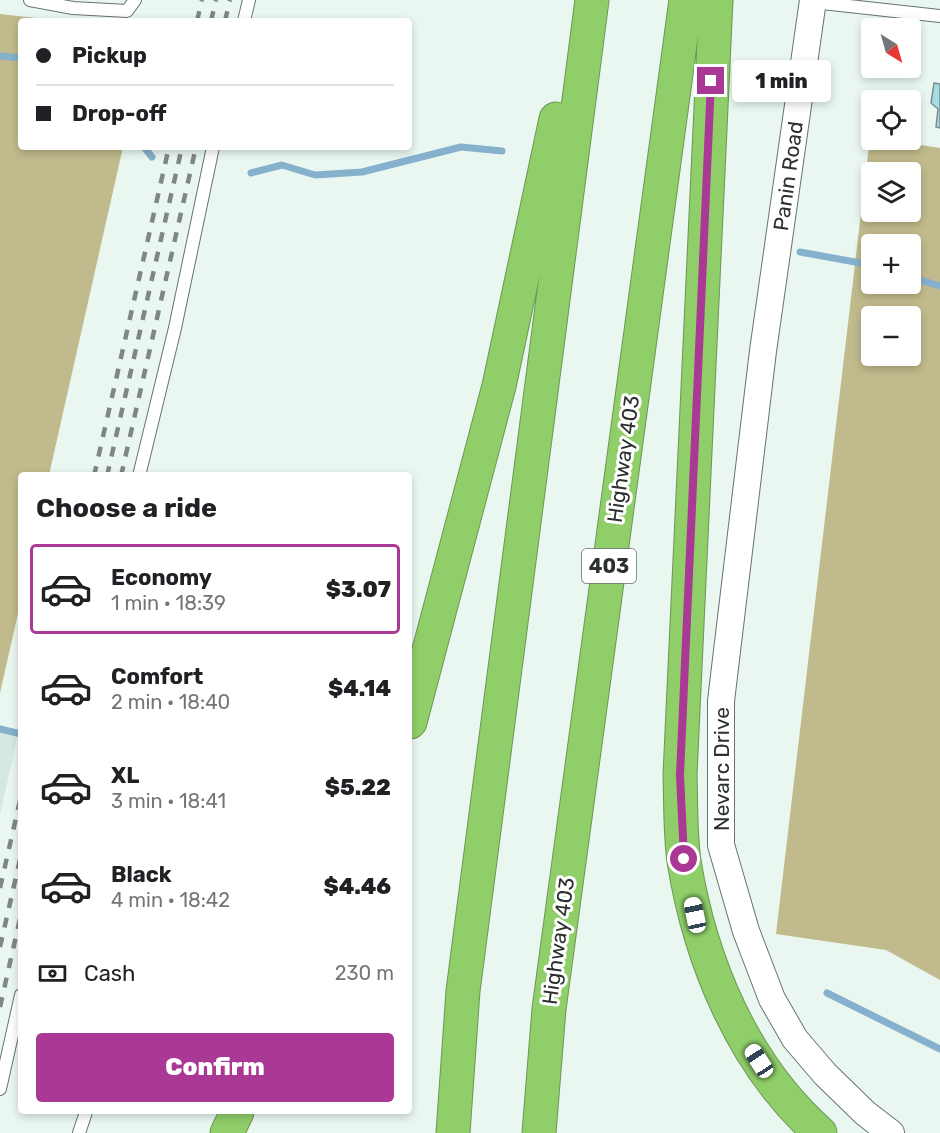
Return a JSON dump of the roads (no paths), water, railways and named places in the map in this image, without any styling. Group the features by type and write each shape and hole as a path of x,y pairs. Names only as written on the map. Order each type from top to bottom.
{"highway":[{"path":"412,715 499,386 581,0"},
{"path":"453,1133 463,991 592,0"},
{"name":"Highway 403","path":"539,1133 550,997 686,0"},
{"path":"716,0 680,775 684,859 699,934 730,1010 771,1079 820,1133"},
{"path":"227,1133 236,1114"}],"street":[{"name":"Panin Road","path":"763,351 813,1"},
{"name":"Nevarc Drive","path":"763,351 721,700 721,845 746,931 772,999 795,1039 825,1074 865,1113 891,1133"}],"lane":[{"path":"30,0 72,8 127,11 135,0"},
{"path":"245,18 249,0"},
{"path":"813,1 940,16"},
{"path":"140,472 175,328 212,150"},
{"path":"0,1089 18,1008"},
{"path":"79,1133 85,1114"}],"waterway":[{"path":"0,56 18,58"},
{"path":"251,173 282,165 315,175 362,172 461,147 502,151"},
{"path":"146,150 152,157"},
{"path":"800,252 861,263"},
{"path":"921,280 940,286"},
{"path":"0,729 18,733"},
{"path":"827,993 940,1049"}],"railway":[{"path":"198,18 202,0"},
{"path":"212,18 216,0"},
{"path":"226,18 230,0"},
{"path":"95,472 168,150"},
{"path":"108,472 181,150"},
{"path":"122,472 195,150"},
{"path":"0,888 18,809"},
{"path":"0,947 18,868"},
{"path":"0,1007 18,927"}]}
